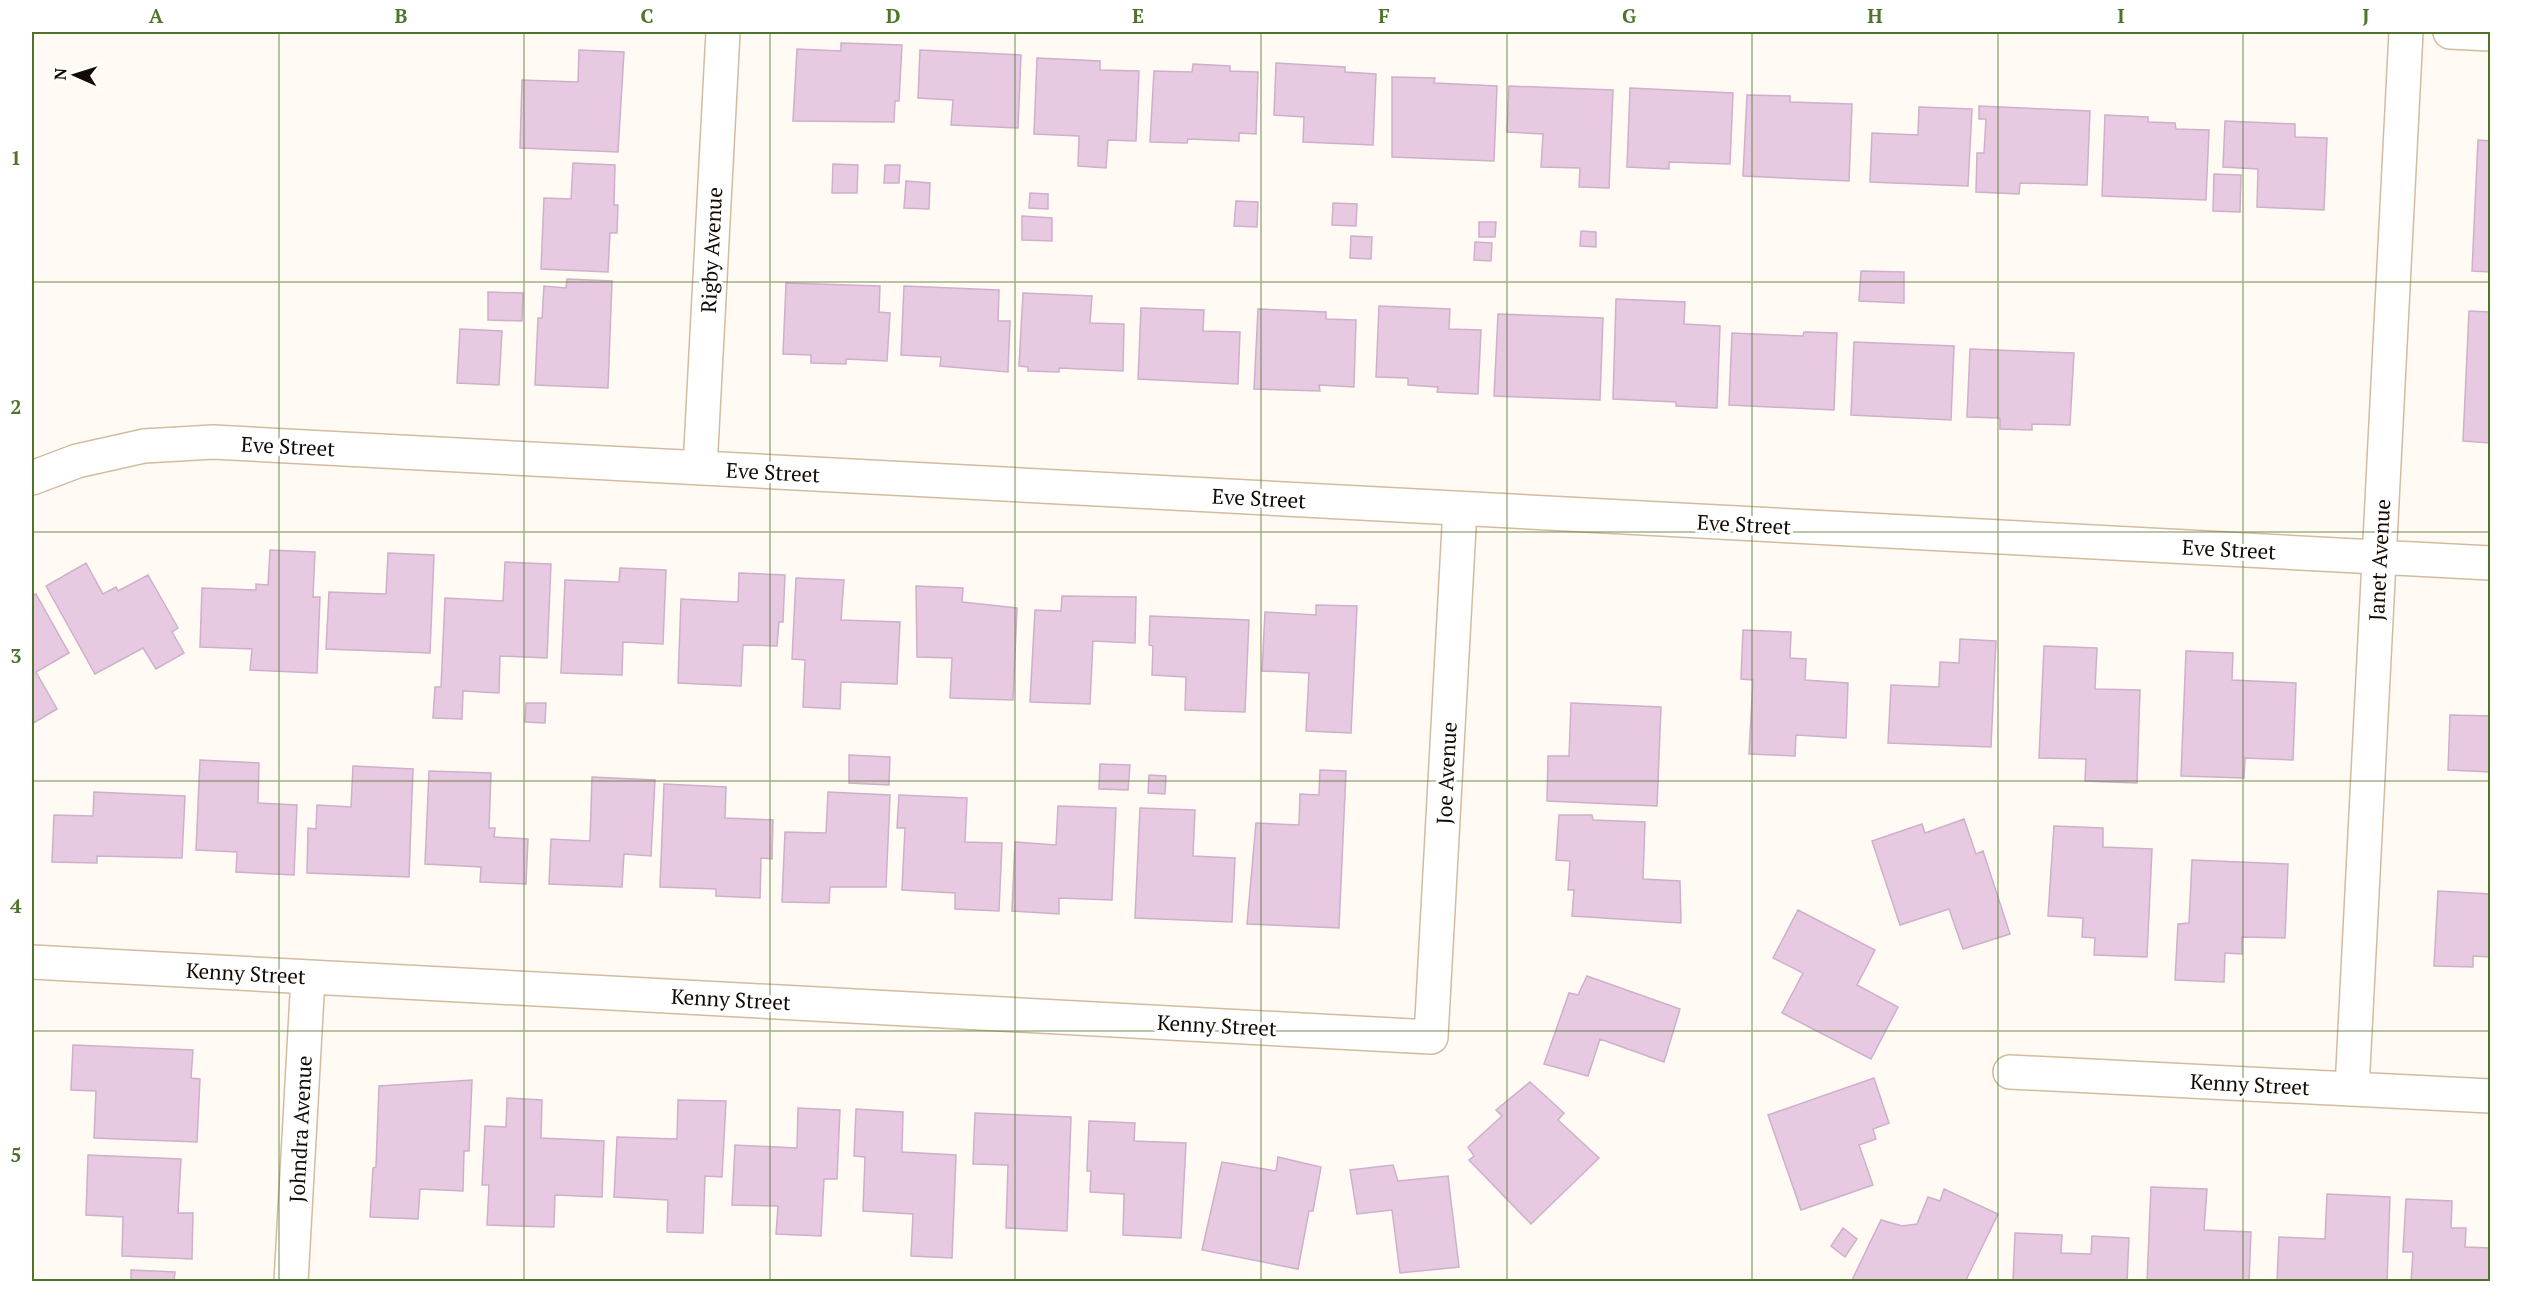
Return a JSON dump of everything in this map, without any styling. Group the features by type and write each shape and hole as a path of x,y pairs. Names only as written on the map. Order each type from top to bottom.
{"street":[{"name":"Rigby Avenue","path":"700,468 723,32"},
{"name":"Janet Avenue","path":"2352,1089 2406,32"},
{"path":"2450,32 2490,34"},
{"name":"Eve Street","path":"32,478 77,461 144,446 213,442 2490,563"},
{"name":"Joe Avenue","path":"1431,1037 1460,509"},
{"name":"Kenny Street","path":"32,962 1431,1037"},
{"name":"Johndra Avenue","path":"291,1281 308,977"},
{"name":"Kenny Street","path":"2010,1072 2490,1096"}],"building":[{"path":"841,43 902,45 899,101 895,101 894,122 793,121 797,49 841,51"},
{"path":"579,50 624,52 618,152 520,148 522,80 578,82"},
{"path":"920,50 1021,55 1018,128 951,125 953,100 918,98"},
{"path":"1037,58 1100,61 1100,70 1139,71 1136,141 1108,140 1106,168 1078,166 1079,136 1034,134"},
{"path":"1276,63 1345,67 1345,72 1376,74 1373,145 1303,142 1304,117 1274,115"},
{"path":"1193,64 1230,66 1230,71 1258,72 1256,134 1239,133 1239,141 1188,139 1187,143 1150,142 1154,71 1192,72"},
{"path":"1392,77 1435,78 1434,83 1497,86 1494,161 1392,157"},
{"path":"1509,86 1613,90 1609,188 1579,187 1580,168 1541,167 1543,134 1507,132"},
{"path":"1630,88 1733,93 1730,164 1669,162 1669,169 1627,167"},
{"path":"1747,95 1790,96 1790,102 1852,104 1849,181 1743,176"},
{"path":"1979,106 2090,111 2087,185 2020,183 2019,194 1976,192 1977,153 1984,153 1986,119 1979,119"},
{"path":"1919,107 1972,109 1968,186 1870,182 1872,133 1918,135"},
{"path":"2105,115 2148,117 2148,122 2175,123 2176,129 2209,130 2206,200 2102,196"},
{"path":"2225,121 2295,124 2295,137 2327,138 2324,210 2257,207 2258,169 2223,167"},
{"path":"2478,140 2490,141 2490,272 2472,271"},
{"path":"573,163 615,165 614,205 618,205 617,233 610,233 608,272 541,269 544,198 571,199"},
{"path":"833,164 858,165 857,193 832,193"},
{"path":"885,165 900,165 899,183 884,183"},
{"path":"2214,174 2241,175 2240,212 2213,211"},
{"path":"906,181 930,183 929,209 904,208"},
{"path":"1030,193 1048,194 1048,209 1029,208"},
{"path":"1236,201 1258,202 1257,227 1234,226"},
{"path":"1333,203 1357,204 1356,226 1332,225"},
{"path":"1022,216 1052,218 1052,241 1022,240"},
{"path":"1479,222 1496,222 1495,237 1479,237"},
{"path":"1581,231 1596,232 1596,247 1580,246"},
{"path":"1351,236 1372,237 1371,259 1350,258"},
{"path":"1475,242 1492,243 1491,261 1474,260"},
{"path":"1861,271 1904,272 1904,303 1859,301"},
{"path":"567,279 612,281 608,388 535,385 538,318 542,318 544,286 566,288"},
{"path":"786,283 880,286 879,312 890,313 887,361 846,359 846,364 811,363 811,355 783,354"},
{"path":"904,286 999,290 998,321 1010,321 1008,372 940,366 941,357 901,355"},
{"path":"488,292 523,293 522,321 488,320"},
{"path":"1023,293 1092,296 1090,323 1124,324 1123,371 1059,368 1059,372 1028,371 1028,367 1019,366"},
{"path":"1616,299 1685,302 1684,324 1720,326 1717,408 1676,406 1676,402 1613,399"},
{"path":"1379,306 1450,309 1449,329 1481,330 1478,394 1437,392 1438,387 1408,385 1408,378 1376,377"},
{"path":"1141,308 1204,310 1203,331 1240,332 1238,384 1138,379"},
{"path":"1258,309 1326,312 1326,319 1356,320 1354,387 1319,385 1320,391 1254,389"},
{"path":"2469,311 2490,312 2490,443 2463,441"},
{"path":"1498,314 1603,318 1600,400 1494,396"},
{"path":"460,329 502,331 499,385 457,383"},
{"path":"1804,332 1837,333 1834,410 1729,405 1732,333 1803,336"},
{"path":"1854,342 1954,346 1951,420 1851,415"},
{"path":"1970,349 2074,353 2070,425 2032,424 2032,430 2000,429 2000,418 1967,417"},
{"path":"270,550 315,552 313,597 320,597 317,673 250,670 252,649 200,647 202,588 256,590 256,584 268,585"},
{"path":"388,553 434,555 430,653 326,649 329,592 386,594"},
{"path":"505,562 551,564 547,658 500,656 499,693 463,691 462,719 433,718 435,687 441,687 445,598 503,601"},
{"path":"86,563 103,594 116,587 118,591 148,575 178,628 172,632 184,653 156,669 143,648 95,674 46,586"},
{"path":"620,568 666,570 663,644 623,642 622,675 561,673 565,580 619,582"},
{"path":"739,573 785,575 783,622 779,622 777,646 743,645 741,686 678,683 681,599 738,602"},
{"path":"796,578 844,580 841,620 900,622 897,684 841,682 840,709 803,707 805,660 792,659"},
{"path":"916,586 963,588 962,602 1017,608 1013,700 950,698 952,658 917,657"},
{"path":"36,594 69,653 36,672 57,709 32,724 32,596"},
{"path":"1062,596 1136,597 1135,643 1093,641 1090,704 1030,702 1035,610 1061,611"},
{"path":"1316,605 1357,606 1351,733 1306,731 1309,673 1262,671 1265,612 1316,615"},
{"path":"1150,616 1249,620 1245,712 1185,710 1186,677 1152,675 1153,646 1149,645"},
{"path":"1743,630 1791,632 1790,658 1806,659 1805,680 1848,683 1846,738 1796,735 1795,756 1749,754 1753,680 1741,679"},
{"path":"1960,639 1996,641 1991,747 1888,743 1891,685 1939,687 1940,662 1959,663"},
{"path":"2044,646 2097,648 2095,689 2140,690 2137,783 2085,781 2086,759 2039,758"},
{"path":"2186,651 2233,653 2232,680 2296,683 2293,760 2245,758 2244,778 2181,776"},
{"path":"526,703 546,703 545,723 525,722"},
{"path":"1571,703 1661,707 1657,806 1547,801 1548,756 1569,756"},
{"path":"2450,715 2490,716 2490,772 2448,770"},
{"path":"849,755 890,757 889,785 849,783"},
{"path":"200,760 259,763 258,803 297,805 294,875 236,872 237,852 196,850"},
{"path":"1100,764 1130,765 1128,790 1099,789"},
{"path":"353,766 413,769 409,877 307,873 308,828 316,829 317,805 351,807"},
{"path":"1320,770 1346,771 1339,928 1247,924 1256,823 1299,825 1300,794 1319,795"},
{"path":"429,771 491,773 489,828 495,828 494,837 528,839 526,884 480,882 481,867 425,864"},
{"path":"1149,775 1166,776 1165,794 1148,793"},
{"path":"592,777 655,780 651,856 624,854 622,887 549,884 551,839 590,841"},
{"path":"664,784 726,787 725,818 773,820 772,859 761,858 760,898 716,896 716,889 660,887"},
{"path":"94,792 185,796 182,858 97,856 97,863 52,862 54,815 93,816"},
{"path":"828,792 890,795 886,887 830,887 829,903 782,902 785,832 826,833"},
{"path":"899,795 967,798 965,842 1002,843 999,911 955,909 955,893 902,890 905,828 897,828"},
{"path":"1058,806 1116,808 1112,900 1059,898 1059,914 1012,911 1015,842 1056,845"},
{"path":"1140,808 1195,810 1193,856 1235,858 1232,922 1135,918"},
{"path":"1559,815 1592,815 1593,820 1645,822 1643,879 1680,881 1681,923 1572,916 1574,890 1568,890 1570,861 1556,860"},
{"path":"1964,819 1976,854 1983,851 2010,934 1963,949 1949,909 1900,925 1872,841 1922,824 1925,833"},
{"path":"2054,826 2103,828 2103,847 2152,849 2147,957 2094,955 2095,938 2082,937 2083,918 2048,916"},
{"path":"2192,860 2288,864 2285,938 2242,937 2242,954 2225,953 2224,982 2175,980 2178,924 2189,923"},
{"path":"2438,891 2490,894 2490,957 2473,956 2473,967 2434,966"},
{"path":"1798,910 1875,950 1857,985 1898,1007 1871,1059 1782,1013 1803,973 1773,958"},
{"path":"1587,976 1680,1009 1664,1062 1600,1039 1588,1076 1544,1064 1569,993 1578,995"},
{"path":"73,1045 193,1050 191,1078 200,1079 197,1142 94,1138 96,1091 71,1090"},
{"path":"1874,1078 1889,1123 1873,1129 1876,1139 1859,1145 1873,1185 1801,1210 1768,1115"},
{"path":"472,1080 469,1151 464,1151 463,1191 420,1189 418,1219 370,1217 373,1168 376,1167 379,1086"},
{"path":"1530,1082 1564,1113 1558,1120 1599,1158 1531,1224 1469,1160 1474,1156 1468,1147 1502,1116 1496,1110"},
{"path":"507,1098 542,1100 541,1138 604,1141 602,1197 555,1195 554,1227 487,1225 489,1185 482,1185 485,1126 506,1127"},
{"path":"678,1100 726,1101 722,1177 705,1176 703,1233 667,1232 668,1200 614,1197 617,1137 677,1139"},
{"path":"798,1108 840,1110 837,1179 824,1179 821,1236 776,1234 778,1206 732,1205 735,1145 797,1148"},
{"path":"856,1109 903,1112 902,1152 956,1155 952,1258 911,1256 913,1214 863,1211 865,1157 854,1156"},
{"path":"975,1113 1071,1117 1067,1231 1006,1228 1008,1165 973,1164"},
{"path":"1089,1121 1135,1123 1134,1141 1186,1143 1181,1238 1123,1235 1124,1194 1090,1192 1091,1171 1087,1171"},
{"path":"88,1155 181,1159 178,1213 193,1213 192,1259 122,1256 123,1217 86,1215"},
{"path":"1278,1157 1321,1167 1313,1211 1309,1211 1298,1269 1202,1250 1222,1162 1276,1171"},
{"path":"1393,1165 1398,1181 1448,1176 1459,1267 1400,1273 1392,1210 1357,1214 1350,1170"},
{"path":"2151,1187 2207,1189 2204,1230 2251,1232 2249,1282 2147,1282"},
{"path":"1944,1189 1998,1214 1965,1282 1851,1282 1881,1220 1902,1226 1917,1224 1928,1197 1940,1201"},
{"path":"2327,1194 2390,1197 2387,1282 2277,1282 2279,1237 2325,1239"},
{"path":"2406,1199 2452,1201 2451,1228 2466,1228 2465,1247 2490,1248 2490,1282 2411,1282 2413,1252 2403,1252"},
{"path":"1843,1228 1857,1239 1845,1257 1831,1246"},
{"path":"2015,1233 2062,1235 2061,1253 2091,1254 2092,1236 2129,1238 2127,1282 2013,1282"},
{"path":"131,1270 175,1272 174,1282 108,1282 131,1281"}]}
